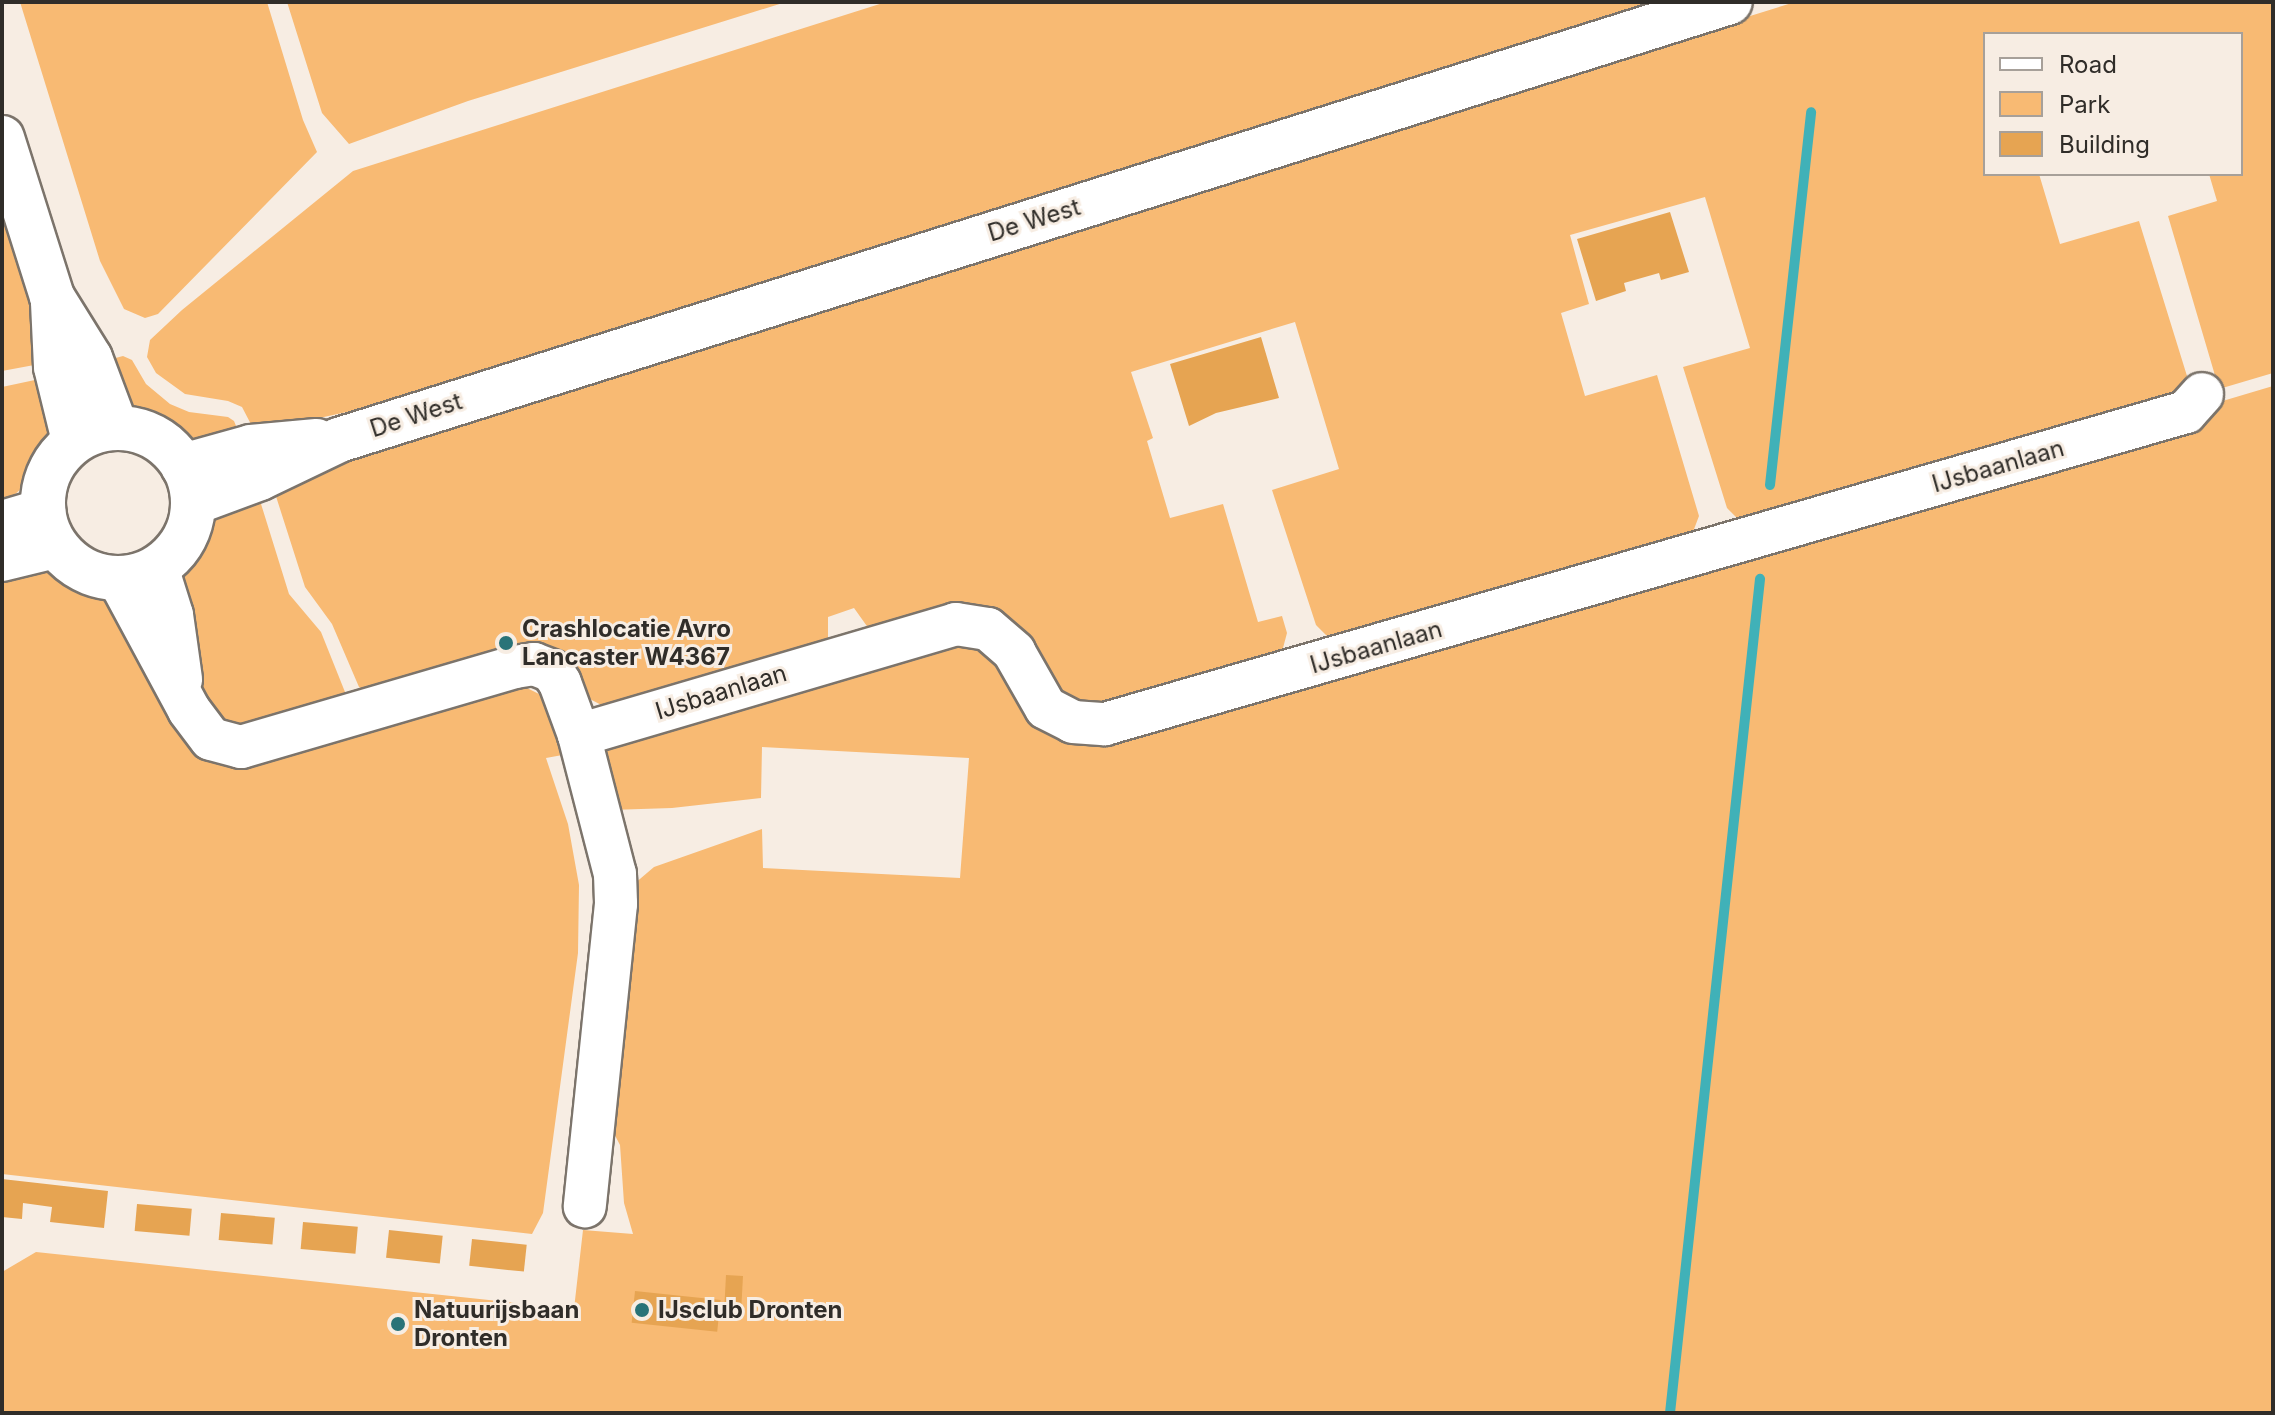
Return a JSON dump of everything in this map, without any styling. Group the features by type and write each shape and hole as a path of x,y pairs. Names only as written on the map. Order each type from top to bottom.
{"main road":[{"name":"De West","path":"188,484 260,478 339,440 1730,2"},
{"path":"2,138 52,297 56,367 74,441"},
{"path":"52,297 90,358 116,427"},
{"path":"2,559 33,527 44,484 55,460 74,441 94,431 116,427 143,432 155,438 166,445 188,484 188,528 176,550 138,572 94,574 72,563 33,527"}],"street":[{"name":"IJsbaanlaan","path":"579,735 956,624 988,629 1014,652 1046,708 1073,722 1105,724 2186,412 2202,394"},
{"path":"138,572 144,630 182,692 189,710 211,739 241,747 534,664 552,671 560,683 579,735 615,874 616,904 585,1206"}],"green space":[{"path":"20,2 267,2 303,120 317,152 158,314 145,318 124,309 100,261"},
{"path":"287,2 786,2 468,101 349,144 322,113"},
{"path":"886,2 1688,2 388,403 255,432 242,407 228,401 185,394 156,373 147,357 150,340 182,310 353,171"},
{"path":"1795,2 2273,2 2273,373 2219,389 2168,216 2217,201 2210,176 2243,176 2243,32 1983,32 1983,176 2040,176 2060,244 2139,221 2187,376 2182,395 1752,521 1738,519 1727,508 1683,367 1750,348 1705,197 1570,235 1589,304 1561,313 1585,396 1657,375 1699,516 1691,537 1336,639 1328,637 1316,625 1272,490 1339,469 1295,322 1131,372 1153,438 1147,441 1170,518 1223,504 1258,622 1282,616 1287,633 1283,648 1277,655 1099,706 1084,706 1061,696 1025,638 1011,621 993,611 869,629 854,608 828,617 828,641 611,710 586,697 573,674 371,694 359,687 332,624 305,587 273,487 396,436"},
{"path":"2,197 45,363 2,371"},
{"path":"123,356 132,360 146,384 170,404 189,412 228,417 234,421 241,438 195,444 125,407 108,360"},
{"path":"49,377 52,433 23,487 2,506 2,387"},
{"path":"2273,386 2273,1413 2,1413 2,1272 36,1252 574,1309 583,1230 633,1234 624,1203 620,1145 610,1126 627,890 654,867 762,829 763,868 960,878 969,758 762,747 761,798 672,808 610,810 603,752 609,747 956,640 986,645 1040,721 1070,744"},
{"path":"257,491 289,594 321,632 349,702 234,727 221,719 203,691 184,622 180,576 217,514"},
{"path":"2,566 45,567 104,598 121,613 185,736 523,686 543,696 568,754 546,758 568,824 579,885 578,953 543,1213 532,1234 2,1174"}],"building":[{"path":"1670,212 1689,272 1661,280 1659,273 1624,283 1626,291 1596,301 1577,239"},
{"path":"1261,337 1279,398 1216,413 1189,426 1170,364"},
{"path":"2,1179 108,1191 104,1228 50,1222 52,1207 23,1203 22,1219 2,1217"},
{"path":"137,1204 192,1209 189,1236 135,1231"},
{"path":"221,1213 275,1218 272,1245 219,1240"},
{"path":"303,1222 358,1227 355,1254 301,1249"},
{"path":"389,1230 443,1236 440,1263 386,1258"},
{"path":"472,1239 527,1245 524,1272 469,1266"},
{"path":"726,1275 743,1276 741,1319 724,1318"},
{"path":"635,1291 721,1300 717,1332 632,1323"}],"waterway":[{"path":"1770,485 1811,112"},
{"path":"1670,1413 1760,579"}],"place":[{"name":"Crashlocatie Avro Lancaster W4367","path":"506,643"},
{"name":"IJsclub Dronten","path":"642,1310"},
{"name":"Natuurijsbaan Dronten","path":"398,1324"}]}
